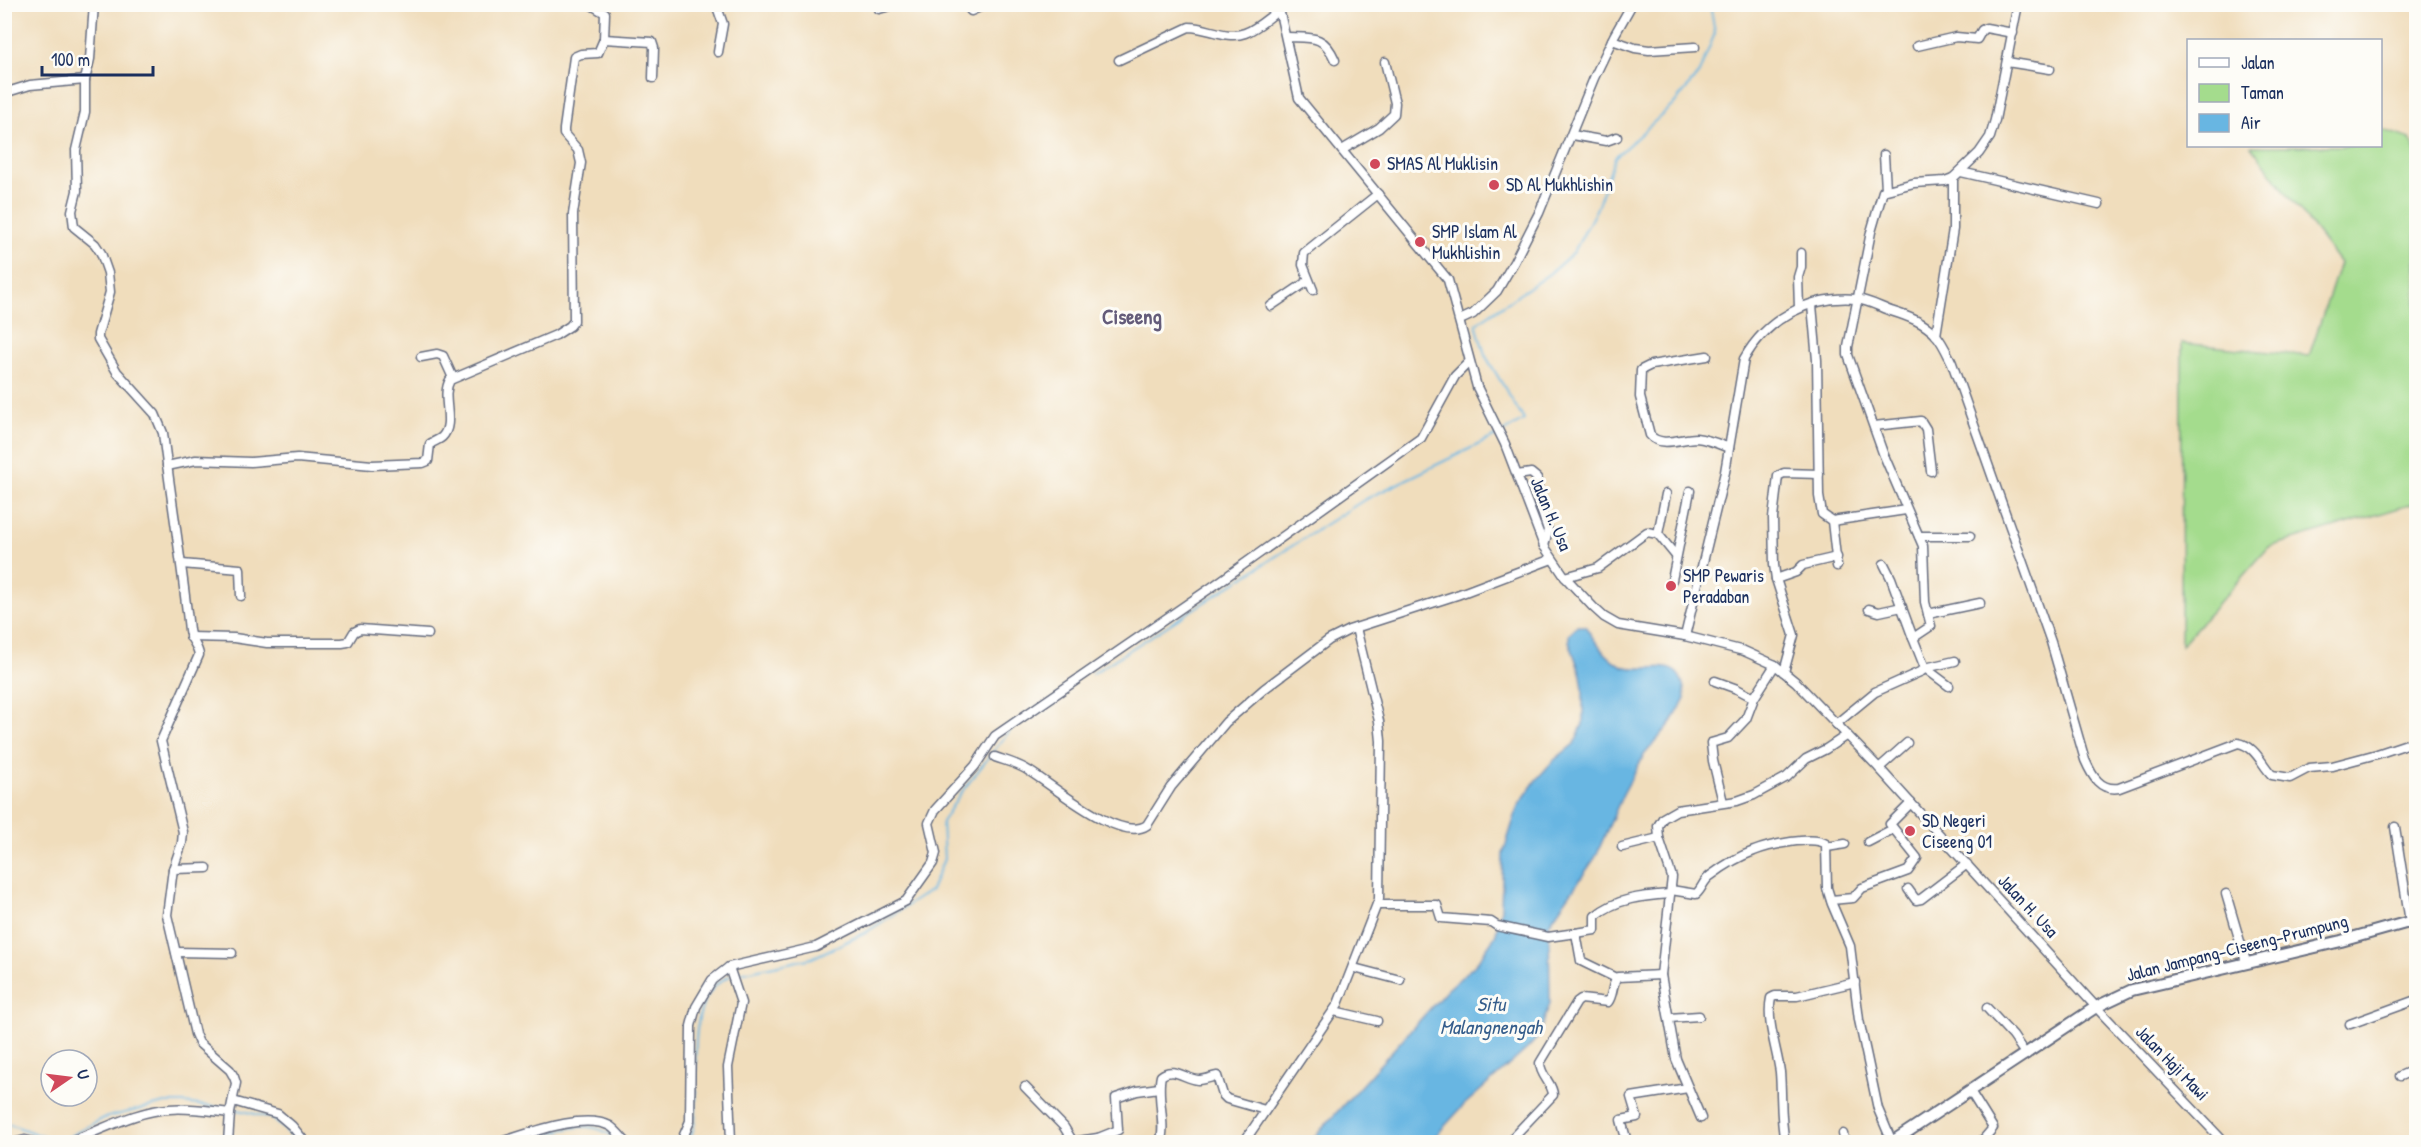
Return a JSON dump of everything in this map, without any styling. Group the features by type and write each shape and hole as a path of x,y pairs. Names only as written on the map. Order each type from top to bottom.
{"main road":[{"name":"Jalan Jampang–Ciseeng–Prumpung","path":"1892,1143 2096,1007 2132,990 2341,941 2415,921"}],"street":[{"path":"94,4 90,59 84,80 85,112 76,150 77,191 72,221 78,231 95,244 108,273 110,292 98,339 117,372 155,414 160,423 182,564 190,637 196,644 199,655 161,741 183,832 182,843 173,869 167,915 191,1024 199,1043 230,1070 236,1083 230,1113 228,1143"},
{"path":"167,466 196,460 250,462 297,458 372,465 423,463 428,461 430,444 442,438 445,433 448,421 447,384 453,378 570,327 574,321 573,214 581,163 578,150 564,134 564,129 574,57 581,54 598,53 603,39 605,13 590,4"},
{"path":"716,4 723,24 718,52"},
{"path":"879,9 897,4"},
{"path":"965,4 972,11 987,4"},
{"path":"1119,60 1189,27 1200,27 1220,33 1245,33 1278,7 1289,4"},
{"path":"1460,320 1473,314 1497,291 1539,213 1594,78 1632,4"},
{"path":"1913,638 1931,626 1924,594 1924,555 1919,536 1906,510 1848,356 1857,299 1881,195 1886,189 1953,178 1975,158 1990,136 2018,4"},
{"name":"Jalan H. Usa","path":"1278,7 1299,98 1448,280 1477,387 1505,444 1544,546 1565,577 1593,607 1618,625 1686,636 1744,651 1775,665 1784,672 1879,768 2096,1007"},
{"path":"1917,46 1956,37 1977,39 1982,30 1986,28 2013,33"},
{"path":"1286,37 1318,39 1329,48 1335,60"},
{"path":"603,39 652,42 654,48 653,78"},
{"path":"1612,40 1649,50 1695,46"},
{"path":"1342,150 1379,128 1394,114 1395,103 1385,62"},
{"path":"2007,62 2050,69"},
{"path":"4,93 30,85 84,80"},
{"path":"1572,135 1606,141 1617,137"},
{"path":"1884,155 1886,189"},
{"path":"1961,172 2099,204"},
{"path":"1936,335 1951,241 1953,178"},
{"path":"1313,290 1303,265 1304,253 1378,194"},
{"path":"1799,308 1798,277 1801,253"},
{"path":"1271,306 1308,281"},
{"path":"1686,636 1712,530 1744,359 1750,348 1764,333 1790,312 1812,305 1857,299 1915,320 1936,335 1956,370 2051,642 2085,760 2100,784 2109,788 2119,788 2238,743 2253,750 2272,775 2287,778 2309,768 2332,766 2416,741"},
{"path":"1812,305 1817,360 1819,496 1822,514 1833,521 1906,510"},
{"path":"421,357 437,354 443,356 453,378"},
{"path":"1707,356 1651,365 1641,370 1640,398 1650,435 1654,440 1660,442 1696,438 1729,447"},
{"path":"681,1143 690,1121 691,1026 696,1007 712,980 729,967 816,947 906,901 933,863 936,853 929,823 935,810 975,766 995,736 1212,587 1421,438 1455,376 1469,362"},
{"path":"1874,426 1921,421 1926,429 1931,471"},
{"path":"1517,475 1531,473 1537,478 1539,503 1548,530 1544,546"},
{"path":"1784,672 1794,635 1776,579 1773,518 1778,476 1784,473 1819,474"},
{"path":"1672,580 1690,491"},
{"path":"1658,534 1666,494"},
{"path":"1776,579 1796,572 1803,565 1837,562 1833,521"},
{"path":"1565,577 1598,568 1644,533 1658,534 1676,556"},
{"path":"1919,536 1970,536"},
{"path":"995,757 1026,769 1090,813 1109,823 1135,829 1142,828 1171,787 1226,722 1315,649 1356,628 1457,595 1552,559"},
{"path":"182,564 240,569 242,596"},
{"path":"1884,564 1925,668 1949,686"},
{"path":"1928,614 1980,603"},
{"path":"1869,609 1883,612 1902,607"},
{"path":"1244,1143 1334,1011 1354,968 1377,905 1380,887 1381,741 1379,721 1356,628"},
{"path":"190,637 234,638 267,643 342,643 348,642 354,632 360,629 429,634"},
{"path":"1836,724 1875,692 1916,675 1925,668 1955,661"},
{"path":"1723,802 1711,743 1728,738 1746,719 1754,698 1775,665"},
{"path":"1715,681 1737,688 1754,698"},
{"path":"1701,1118 1676,1059 1661,975 1671,892 1671,870 1659,838 1658,826 1668,814 1686,807 1745,799 1767,789 1787,777 1806,759 1847,735"},
{"path":"1879,768 1907,743"},
{"path":"1831,900 1853,898 1862,888 1910,869 1917,858 1893,829 1891,822 1911,803"},
{"path":"2395,827 2415,921"},
{"path":"1869,842 1893,829"},
{"path":"1622,847 1659,838"},
{"path":"1377,905 1437,905 1441,918 1491,922 1497,926 1548,937 1595,930 1595,916 1608,906 1641,896 1671,892 1696,894 1704,880 1712,874 1757,850 1815,840 1827,846 1845,844"},
{"path":"1827,846 1826,878 1831,900 1850,946 1859,1020 1878,1109 1892,1143"},
{"path":"1908,890 1916,900 1921,899 1967,864"},
{"path":"173,869 207,868"},
{"path":"2226,894 2246,962"},
{"path":"1576,933 1581,961 1616,978 1661,975"},
{"path":"176,952 232,953"},
{"path":"729,967 741,1003 728,1067 731,1143"},
{"path":"1354,968 1401,980"},
{"path":"1513,1143 1515,1135 1554,1095 1552,1086 1540,1070 1540,1064 1577,1002 1586,999 1601,1003 1608,1002 1616,978"},
{"path":"1785,1143 1780,1117 1780,1073 1770,1013 1771,998 1797,996 1855,982"},
{"path":"2350,1024 2416,1000"},
{"name":"Jalan Haji Mawi","path":"2096,1007 2224,1143"},
{"path":"1987,1008 2026,1054"},
{"path":"1334,1011 1377,1021"},
{"path":"1669,1018 1699,1016"},
{"path":"2400,1076 2416,1069"},
{"path":"1160,1143 1162,1135 1159,1089 1161,1076 1165,1072 1177,1072 1197,1080 1217,1077 1223,1095 1227,1099 1265,1110"},
{"path":"1025,1087 1064,1127 1072,1142 1099,1140 1119,1128 1116,1098 1137,1091 1159,1089"},
{"path":"1626,1143 1622,1120 1637,1117 1631,1096 1688,1088"},
{"path":"1970,1091 1993,1128 1981,1143"},
{"path":"232,1101 278,1114 292,1126 305,1143"},
{"path":"68,1143 110,1125 160,1110 171,1108 230,1113"},
{"path":"501,1143 546,1128 579,1122 612,1127 626,1143"},
{"path":"17,1143 25,1140 33,1143"}],"green space":[{"path":"2382,129 2410,139 2416,150 2416,503 2269,547 2181,645 2182,343 2309,356 2340,263 2252,147 2382,147"}],"water":[{"name":"Situ Malangnengah","path":"1577,626 1585,626 1606,654 1623,666 1671,669 1678,674 1683,684 1685,699 1672,722 1644,755 1623,794 1595,858 1549,924 1550,1003 1538,1037 1464,1105 1430,1142 1310,1142 1447,990 1475,965 1496,933 1501,909 1503,854 1518,806 1553,761 1574,744 1583,724 1581,675 1569,641 1569,634"}],"waterway":[{"path":"1503,432 1524,420 1485,355 1476,324 1549,274 1574,252 1597,208 1615,157 1673,105 1699,73 1715,33 1710,4"},
{"path":"1092,674 1364,500 1498,435"},
{"path":"735,974 812,958 865,933 931,890 944,859 942,822 960,794 1011,729"},
{"path":"689,1142 695,1120 696,1040 699,1020 704,1002 714,987 730,976"},
{"path":"4,1122 47,1138 67,1138 104,1118 165,1103 229,1109"},
{"path":"234,1109 272,1118 298,1142"},
{"path":"525,1142 574,1127 597,1129 619,1142"}],"place":[{"name":"SMAS Al Muklisin","path":"1375,164"},
{"name":"SD Al Mukhlishin","path":"1494,185"},
{"name":"SMP Islam Al Mukhlishin","path":"1420,242"},
{"name":"SMP Pewaris Peradaban","path":"1671,586"},
{"name":"SD Negeri Ciseeng 01","path":"1910,831"}],"district":[{"name":"Ciseeng","path":"1132,317"}]}
